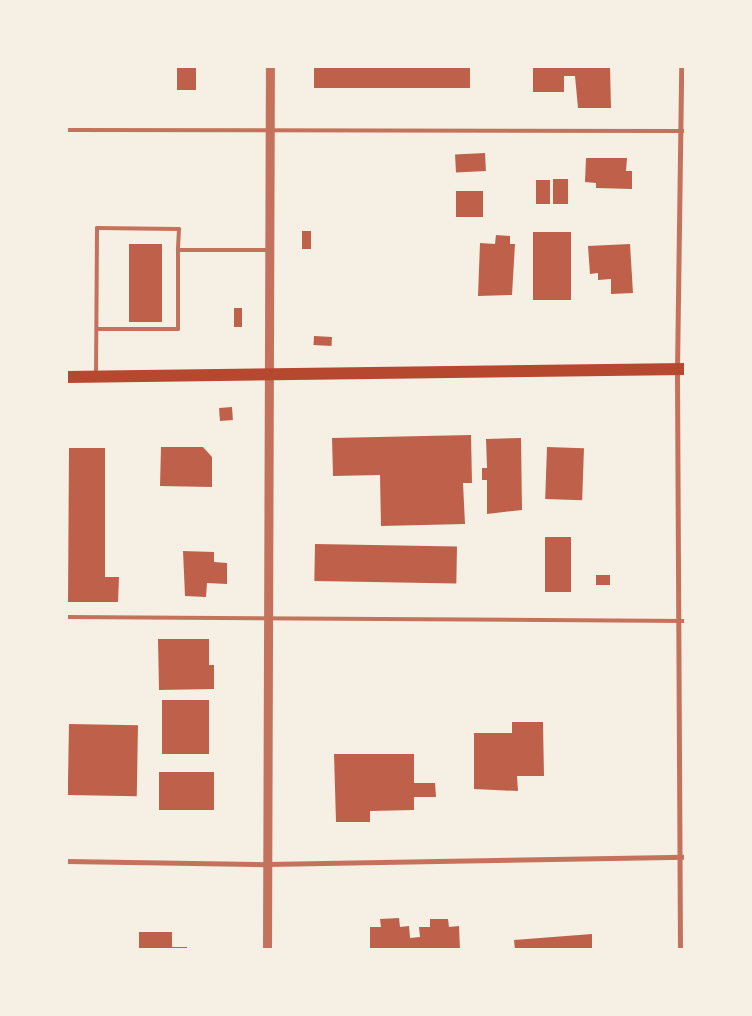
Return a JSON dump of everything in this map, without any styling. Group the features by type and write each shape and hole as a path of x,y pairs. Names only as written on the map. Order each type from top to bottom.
{"main road":[{"path":"66,377 682,369"}],"street":[{"path":"267,950 266,619 272,130 270,66"},
{"path":"680,950 683,857 679,621 683,131 681,66"},
{"path":"66,862 267,864 683,857"}],"lane":[{"path":"66,130 683,131"},
{"path":"96,377 98,228 179,229 178,329 97,329"},
{"path":"178,250 271,250"},
{"path":"66,617 686,621"}],"building":[{"path":"177,66 196,66 196,90 177,90"},
{"path":"314,66 470,66 470,88 314,88"},
{"path":"533,66 610,66 611,108 578,108 575,76 564,76 564,92 533,92"},
{"path":"485,153 486,171 456,173 455,155"},
{"path":"586,158 627,158 626,171 632,171 632,189 596,188 596,183 585,182"},
{"path":"553,179 568,179 568,204 553,204"},
{"path":"536,180 550,180 550,204 536,204"},
{"path":"456,191 483,191 483,217 456,217"},
{"path":"302,231 311,231 311,249 302,249"},
{"path":"533,232 571,232 571,300 533,300"},
{"path":"496,235 510,236 510,244 515,244 512,295 478,296 480,243 495,244"},
{"path":"129,244 162,244 162,322 129,322"},
{"path":"630,244 633,293 611,294 611,279 598,280 598,273 590,274 588,246"},
{"path":"234,308 242,308 242,327 234,327"},
{"path":"314,336 332,337 332,346 314,345"},
{"path":"232,407 233,420 220,421 219,408"},
{"path":"471,435 472,483 463,483 465,524 381,526 380,475 333,476 332,438"},
{"path":"521,438 522,510 487,514 487,480 482,480 482,468 487,468 486,439"},
{"path":"161,447 203,447 212,457 212,487 160,486"},
{"path":"547,447 584,448 582,500 545,499"},
{"path":"69,448 105,448 105,577 119,577 118,602 68,602"},
{"path":"545,537 571,537 571,592 545,592"},
{"path":"315,544 457,546 456,583 314,581"},
{"path":"183,551 214,552 214,562 227,563 227,584 207,583 206,597 185,596"},
{"path":"596,575 610,575 610,585 596,585"},
{"path":"158,639 209,639 209,665 214,665 214,689 159,690"},
{"path":"162,700 209,700 209,754 162,754"},
{"path":"512,722 543,722 544,776 517,776 518,791 474,789 474,733 512,733"},
{"path":"69,724 138,725 137,796 68,795"},
{"path":"334,754 414,754 414,783 435,783 436,797 414,797 414,810 370,811 370,822 336,822"},
{"path":"159,772 214,772 214,810 159,810"},
{"path":"399,918 400,927 409,926 410,938 420,937 419,927 430,927 430,919 448,919 449,927 459,926 460,950 370,950 370,927 381,927 380,919"},
{"path":"139,932 172,932 172,947 187,947 187,950 139,950"},
{"path":"592,934 592,950 515,950 514,940"}]}
